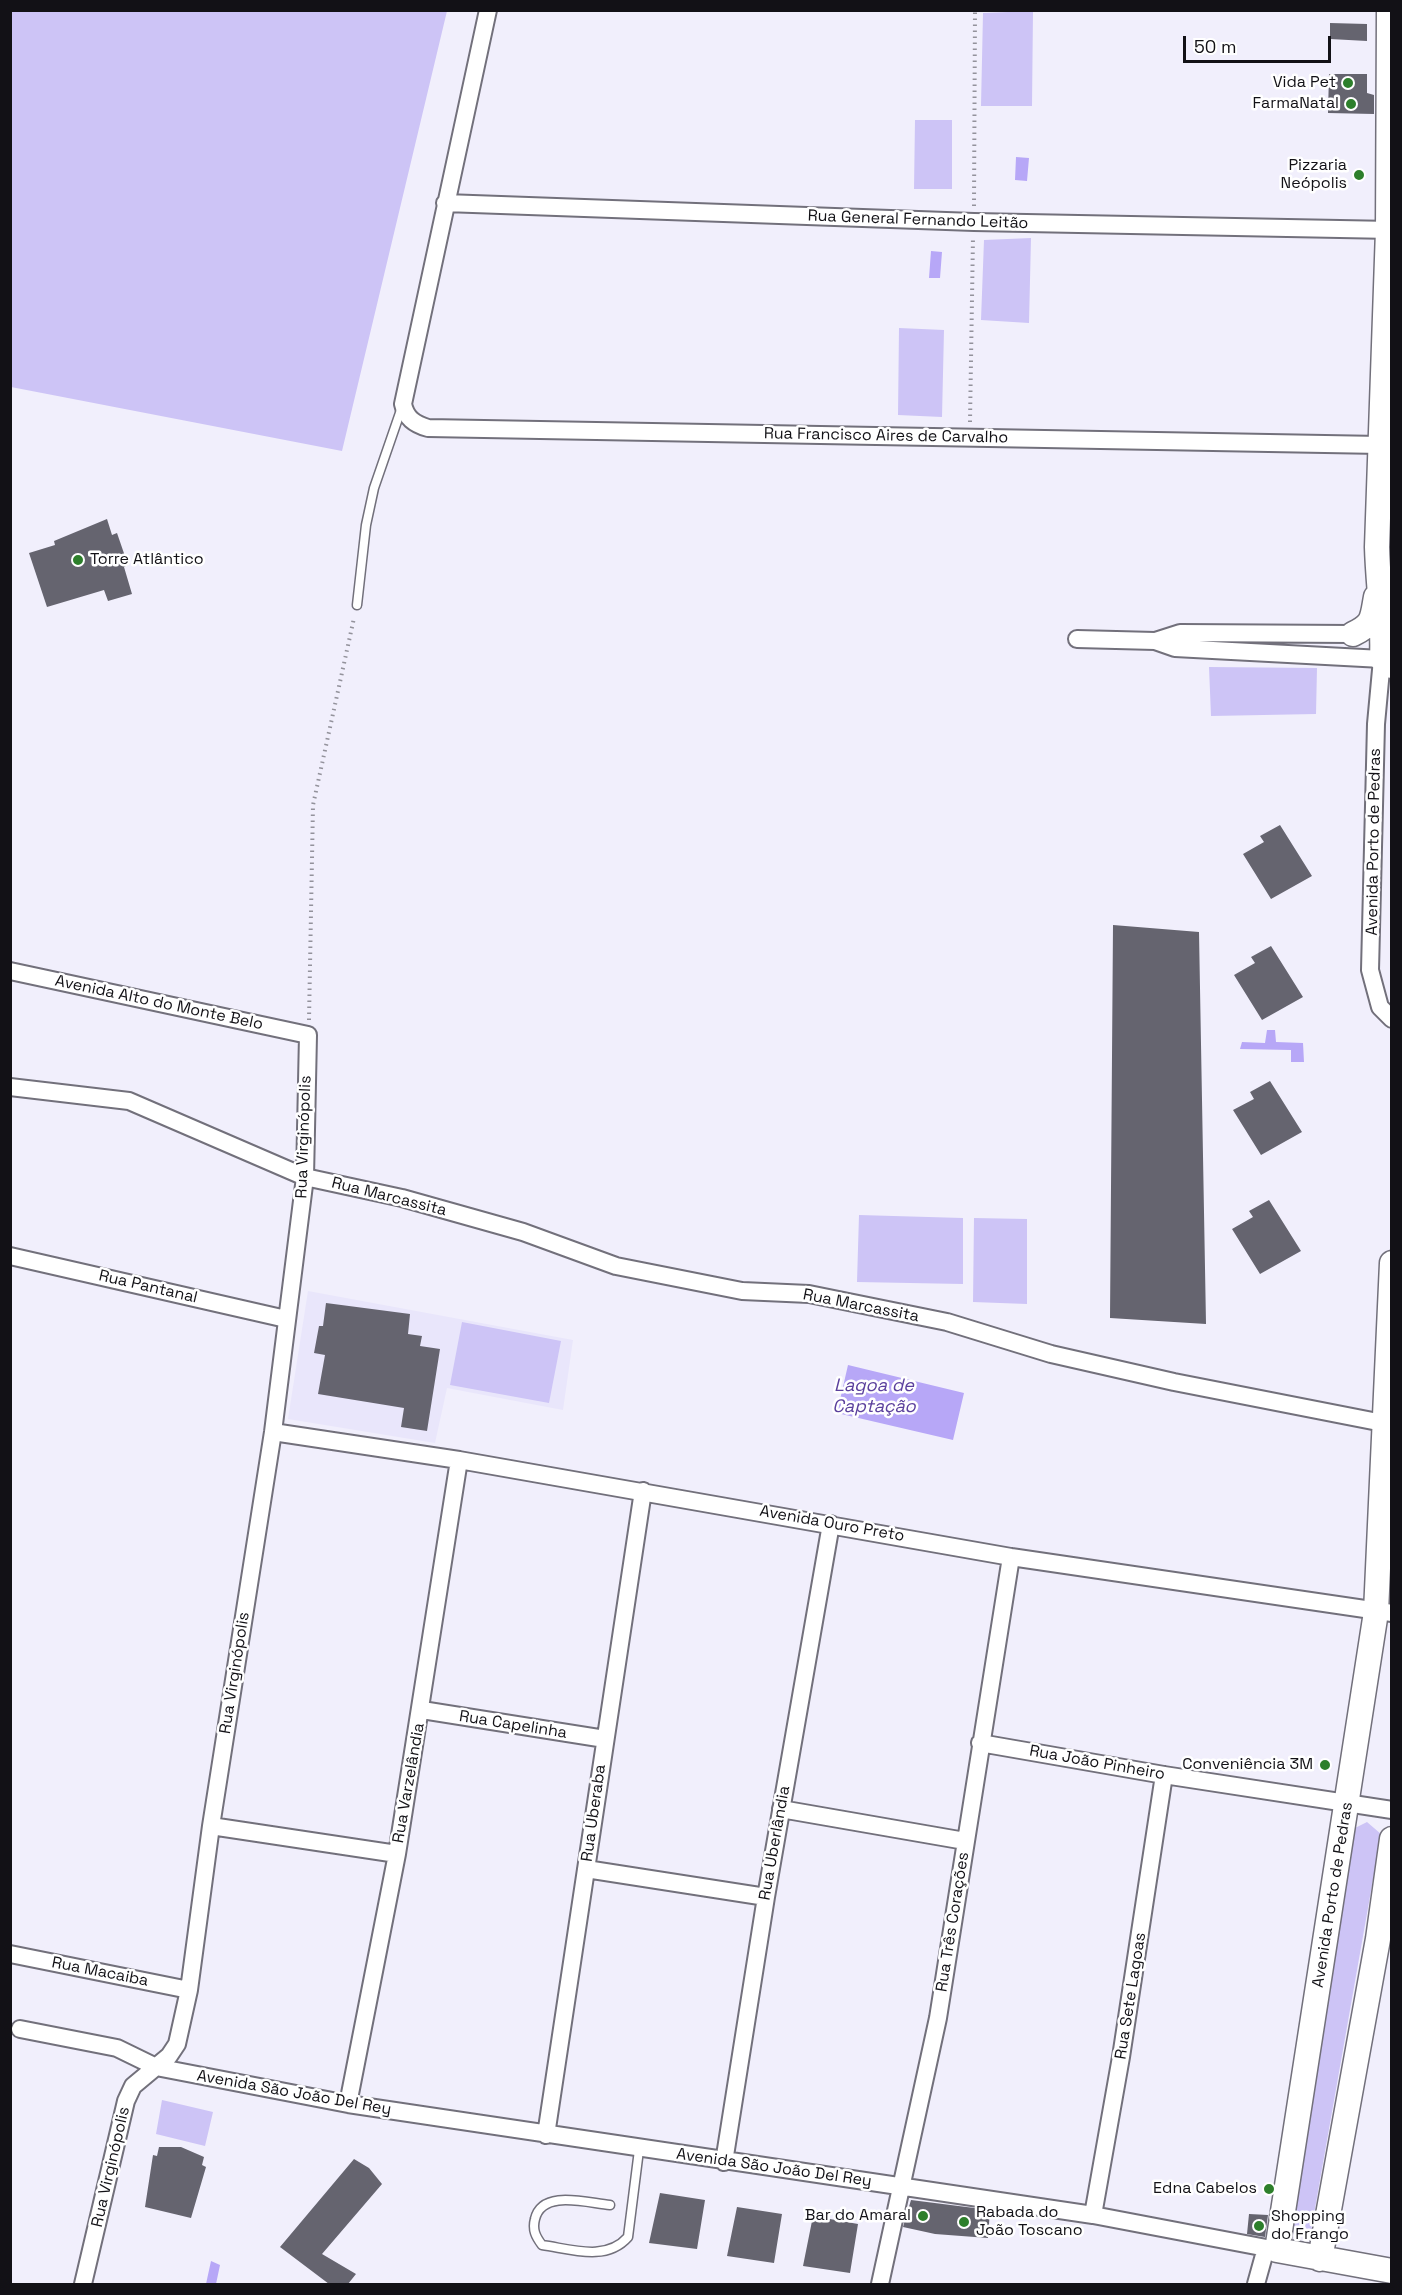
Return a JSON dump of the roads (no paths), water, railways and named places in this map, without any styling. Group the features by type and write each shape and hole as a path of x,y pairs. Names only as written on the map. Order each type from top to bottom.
{"main road":[{"name":"Avenida Porto de Pedras","path":"1387,655 1378,583 1390,230 1389,10"},
{"path":"1353,634 1367,627 1372,618 1378,583"},
{"name":"Avenida Porto de Pedras","path":"1272,2249 1348,1803 1384,1612 1381,1539 1383,1423 1392,1263"},
{"name":"Avenida Porto de Pedras","path":"1381,1539 1392,1570"},
{"path":"1320,2259 1385,1940 1392,1839"},
{"name":"Avenida São João Del Rey","path":"1272,2249 1392,2271"}],"street":[{"path":"403,404 488,10"},
{"name":"Rua General Fernando Leitão","path":"445,203 974,222 1390,230"},
{"name":"Rua Francisco Aires de Carvalho","path":"403,404 405,414 428,428 1381,446"},
{"path":"1155,641 1180,633 1353,634"},
{"path":"1077,639 1155,641 1175,648 1387,655"},
{"name":"Avenida Porto de Pedras","path":"1387,655 1376,724 1370,970 1380,1006 1392,1019"},
{"name":"Avenida Alto do Monte Belo","path":"10,970 308,1035"},
{"name":"Rua Virginópolis","path":"83,2284 126,2101 133,2086 169,2056 177,2044 189,1990 211,1826 273,1432 305,1177 308,1035"},
{"name":"Rua Marcassita","path":"10,1087 129,1101 305,1177 446,1210 523,1233 616,1266 742,1291 809,1294 924,1317 1051,1354 1174,1382 1383,1423"},
{"name":"Rua Pantanal","path":"10,1256 286,1319"},
{"name":"Avenida Ouro Preto","path":"273,1432 643,1491 1011,1557 1384,1612"},
{"name":"Rua Varzelândia","path":"348,2104 398,1854 459,1460"},
{"name":"Rua Uberaba","path":"546,2135 643,1491"},
{"name":"Rua Uberlândia","path":"724,2162 766,1897 831,1524"},
{"name":"Rua Três Corações","path":"880,2284 938,2018 1011,1557"},
{"name":"Rua Capelinha","path":"422,1710 605,1739"},
{"name":"Rua João Pinheiro","path":"980,1743 1164,1776 1392,1810"},
{"name":"Rua Sete Lagoas","path":"1093,2215 1121,2057 1164,1776"},
{"path":"781,1809 965,1841"},
{"path":"211,1826 398,1854"},
{"path":"586,1869 766,1897"},
{"name":"Rua Macaiba","path":"10,1954 189,1990"},
{"name":"Avenida São João Del Rey","path":"20,2029 117,2048 156,2067 348,2104 639,2150 1093,2215 1272,2249"},
{"path":"1256,2284 1272,2249"}],"lane":[{"path":"357,605 366,525 374,488 403,404"},
{"path":"610,2205 556,2200 544,2203 537,2212 534,2224 535,2235 542,2246 596,2252 609,2251 621,2246 628,2237 639,2150"}],"water":[{"path":"1016,157 1029,158 1027,181 1015,180"},
{"path":"931,251 942,252 940,278 929,278"},
{"path":"1267,1030 1275,1030 1276,1042 1303,1043 1304,1062 1291,1062 1291,1050 1240,1049 1242,1042 1265,1043"},
{"name":"Lagoa de Captação","path":"848,1365 964,1393 953,1440 837,1413"},
{"path":"211,2261 220,2265 216,2284 206,2284"}],"place":[{"name":"Vida Pet","path":"1348,83"},
{"name":"FarmaNatal","path":"1351,104"},
{"name":"Pizzaria Neópolis","path":"1359,175"},
{"name":"Torre Atlântico","path":"78,560"},
{"name":"Conveniência 3M","path":"1325,1765"},
{"name":"Edna Cabelos","path":"1269,2189"},
{"name":"Bar do Amaral","path":"923,2216"},
{"name":"Rabada do João Toscano","path":"964,2222"},
{"name":"Shopping do Frango","path":"1259,2226"}]}
